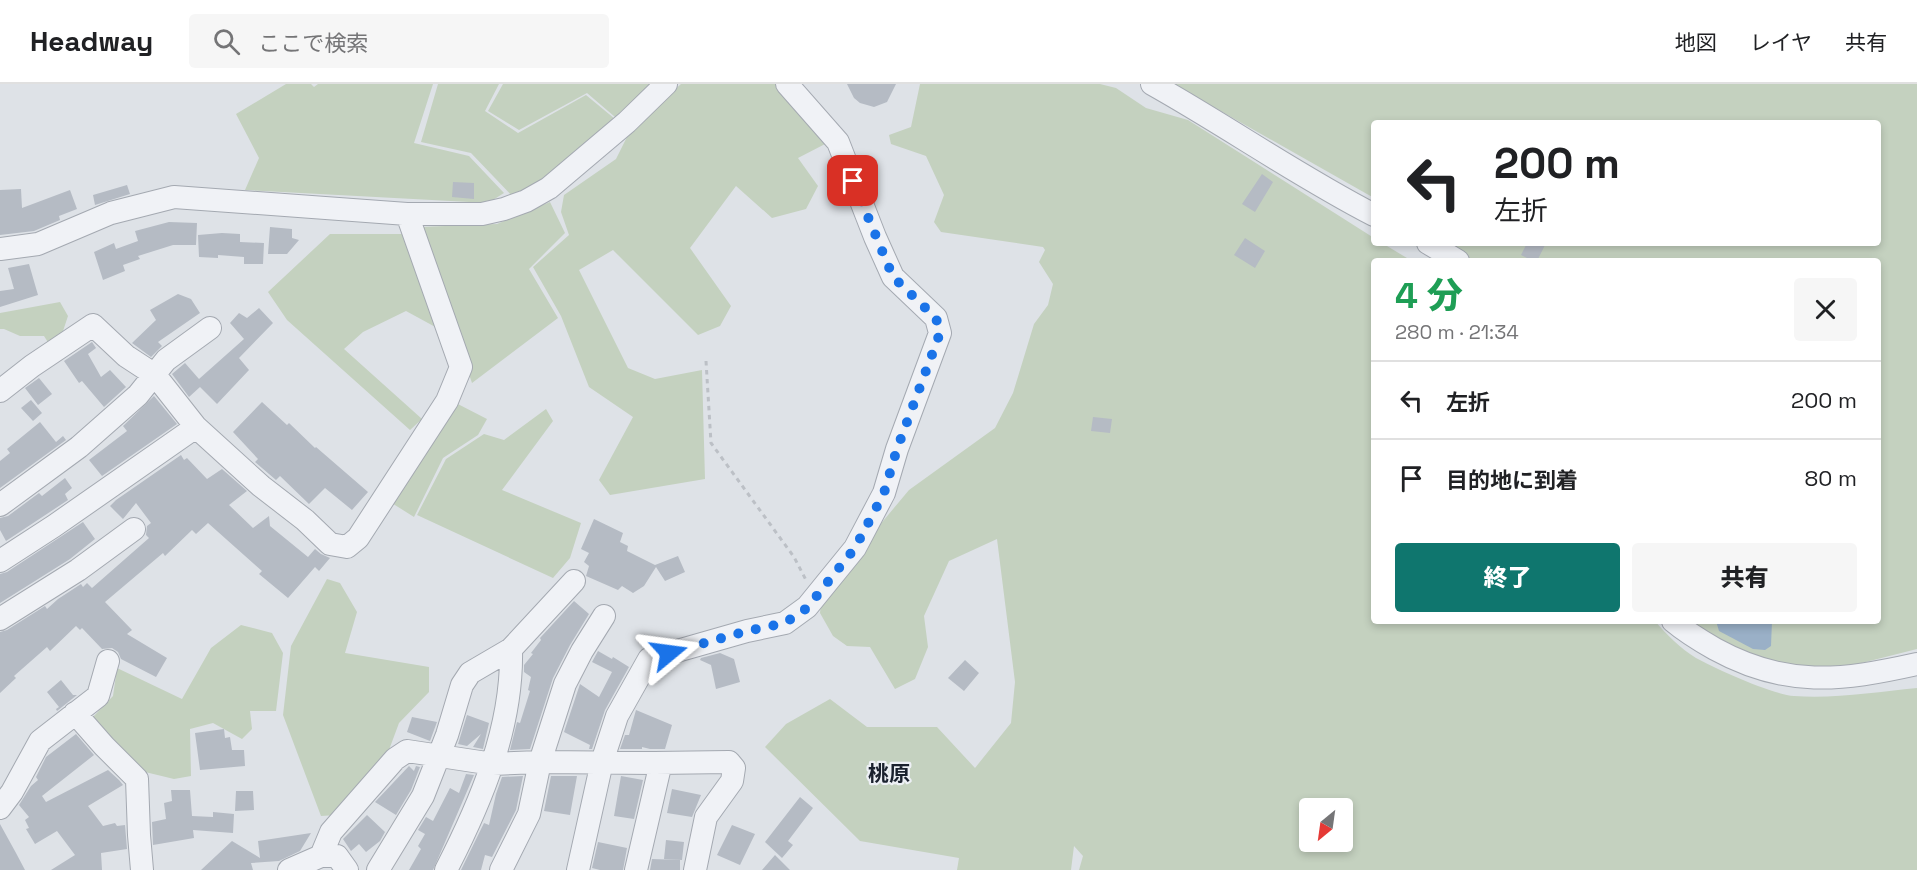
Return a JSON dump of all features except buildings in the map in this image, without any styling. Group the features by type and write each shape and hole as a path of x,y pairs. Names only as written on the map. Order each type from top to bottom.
{"street":[{"path":"0,249 38,244 111,213 174,197 407,214 482,214 504,209 526,201 549,188 627,122 666,84"},
{"path":"578,870 602,762 617,716 649,659 747,631 785,623 807,608 855,548 884,493 897,449 940,333 936,318 893,277 838,142 787,84"},
{"path":"1152,84 1199,110 1299,173 1371,213"},
{"path":"0,391 32,366 93,325 126,356 155,375 196,427 261,486 305,520 330,544 347,547 358,538 447,401 461,367 407,214"},
{"path":"1433,246 1453,258"},
{"path":"0,505 79,447 138,395 166,360 210,328"},
{"path":"0,561 196,427"},
{"path":"0,619 78,570 134,529"},
{"path":"378,870 423,796 462,685 470,673 511,649 574,581"},
{"path":"501,870 529,814 540,762 565,684 604,616"},
{"path":"1676,624 1729,656 1751,666 1788,676 1820,679 1847,677 1917,664"},
{"path":"446,870 493,765 512,679 511,649"},
{"path":"0,808 12,792 40,741 98,696 108,661"},
{"path":"75,713 137,778 138,835 142,870"},
{"path":"321,856 331,832 395,759 407,751 438,758 493,765 540,762 729,762 734,768 732,782 706,818 695,870"},
{"path":"636,870 659,771 655,763"},
{"path":"289,870 321,856 337,856 347,870"}],"path":[{"path":"706,361 711,443 794,557 815,597"}],"green space":[{"path":"286,84 311,84 314,87 318,84 433,84 414,143 469,156 504,193 488,203 245,190 259,158 236,114"},
{"path":"438,84 499,84 485,111 518,133 586,95 615,119 541,183 513,197 471,153 421,142"},
{"path":"503,84 652,84 615,117 587,93 519,130 488,111"},
{"path":"681,84 781,84 827,143 798,158 818,186 806,209 772,218 736,186 690,248 731,306 720,326 698,335 613,250 579,270 628,368 655,379 702,370 705,479 610,495 599,480 633,417 589,387 561,316 533,267 569,235 561,212 564,195 616,159 631,129"},
{"path":"920,84 1100,84 1116,88 1146,108 1188,120 1371,236 1371,246 1387,246 1407,258 1371,258 1371,624 1658,624 1674,641 1696,658 1744,680 1784,694 1824,697 1917,688 1917,870 1079,870 1083,856 1074,846 1071,870 957,870 959,858 860,841 765,747 786,724 830,699 867,727 937,727 975,768 1011,723 1015,682 997,539 949,561 924,616 928,647 915,679 895,689 870,647 847,646 833,636 820,613 822,594 909,490 995,428 1013,393 1034,324 1048,305 1053,284 1039,262 1045,250 1043,247 941,232 934,222 944,195 926,156 891,144 889,135 911,127"},
{"path":"1173,84 1917,84 1917,649 1834,670 1785,667 1736,651 1694,624 1881,624 1881,258 1469,258 1455,246 1881,246 1881,120 1371,120 1371,196"},
{"path":"550,202 565,233 529,269 558,318 472,383 419,227 497,224"},
{"path":"330,234 405,234 439,329 406,311 363,332 344,349 422,419 410,430 287,320 268,292"},
{"path":"60,302 68,316 58,346 51,347 44,336 20,336 0,329 0,313"},
{"path":"452,401 487,419 478,435 443,458 414,517 387,500"},
{"path":"546,409 553,421 502,490 581,523 570,558 553,578 417,515 446,459 484,434 504,440"},
{"path":"327,579 340,583 357,612 345,653 429,667 429,692 399,723 386,758 337,815 321,816 283,715 291,646"},
{"path":"241,625 272,633 283,653 276,711 250,711 252,729 242,739 213,723 190,729 191,776 174,779 141,771 92,718 113,696 117,668 182,699 211,648"}],"water":[{"path":"1717,624 1772,624 1771,646 1765,650 1753,649 1719,631"}],"district":[{"name":"桃原","path":"889,773"}],"route":[{"path":"669,653 785,623 807,608 855,548 884,493 897,449 940,333 936,318 893,277 853,181"}]}
